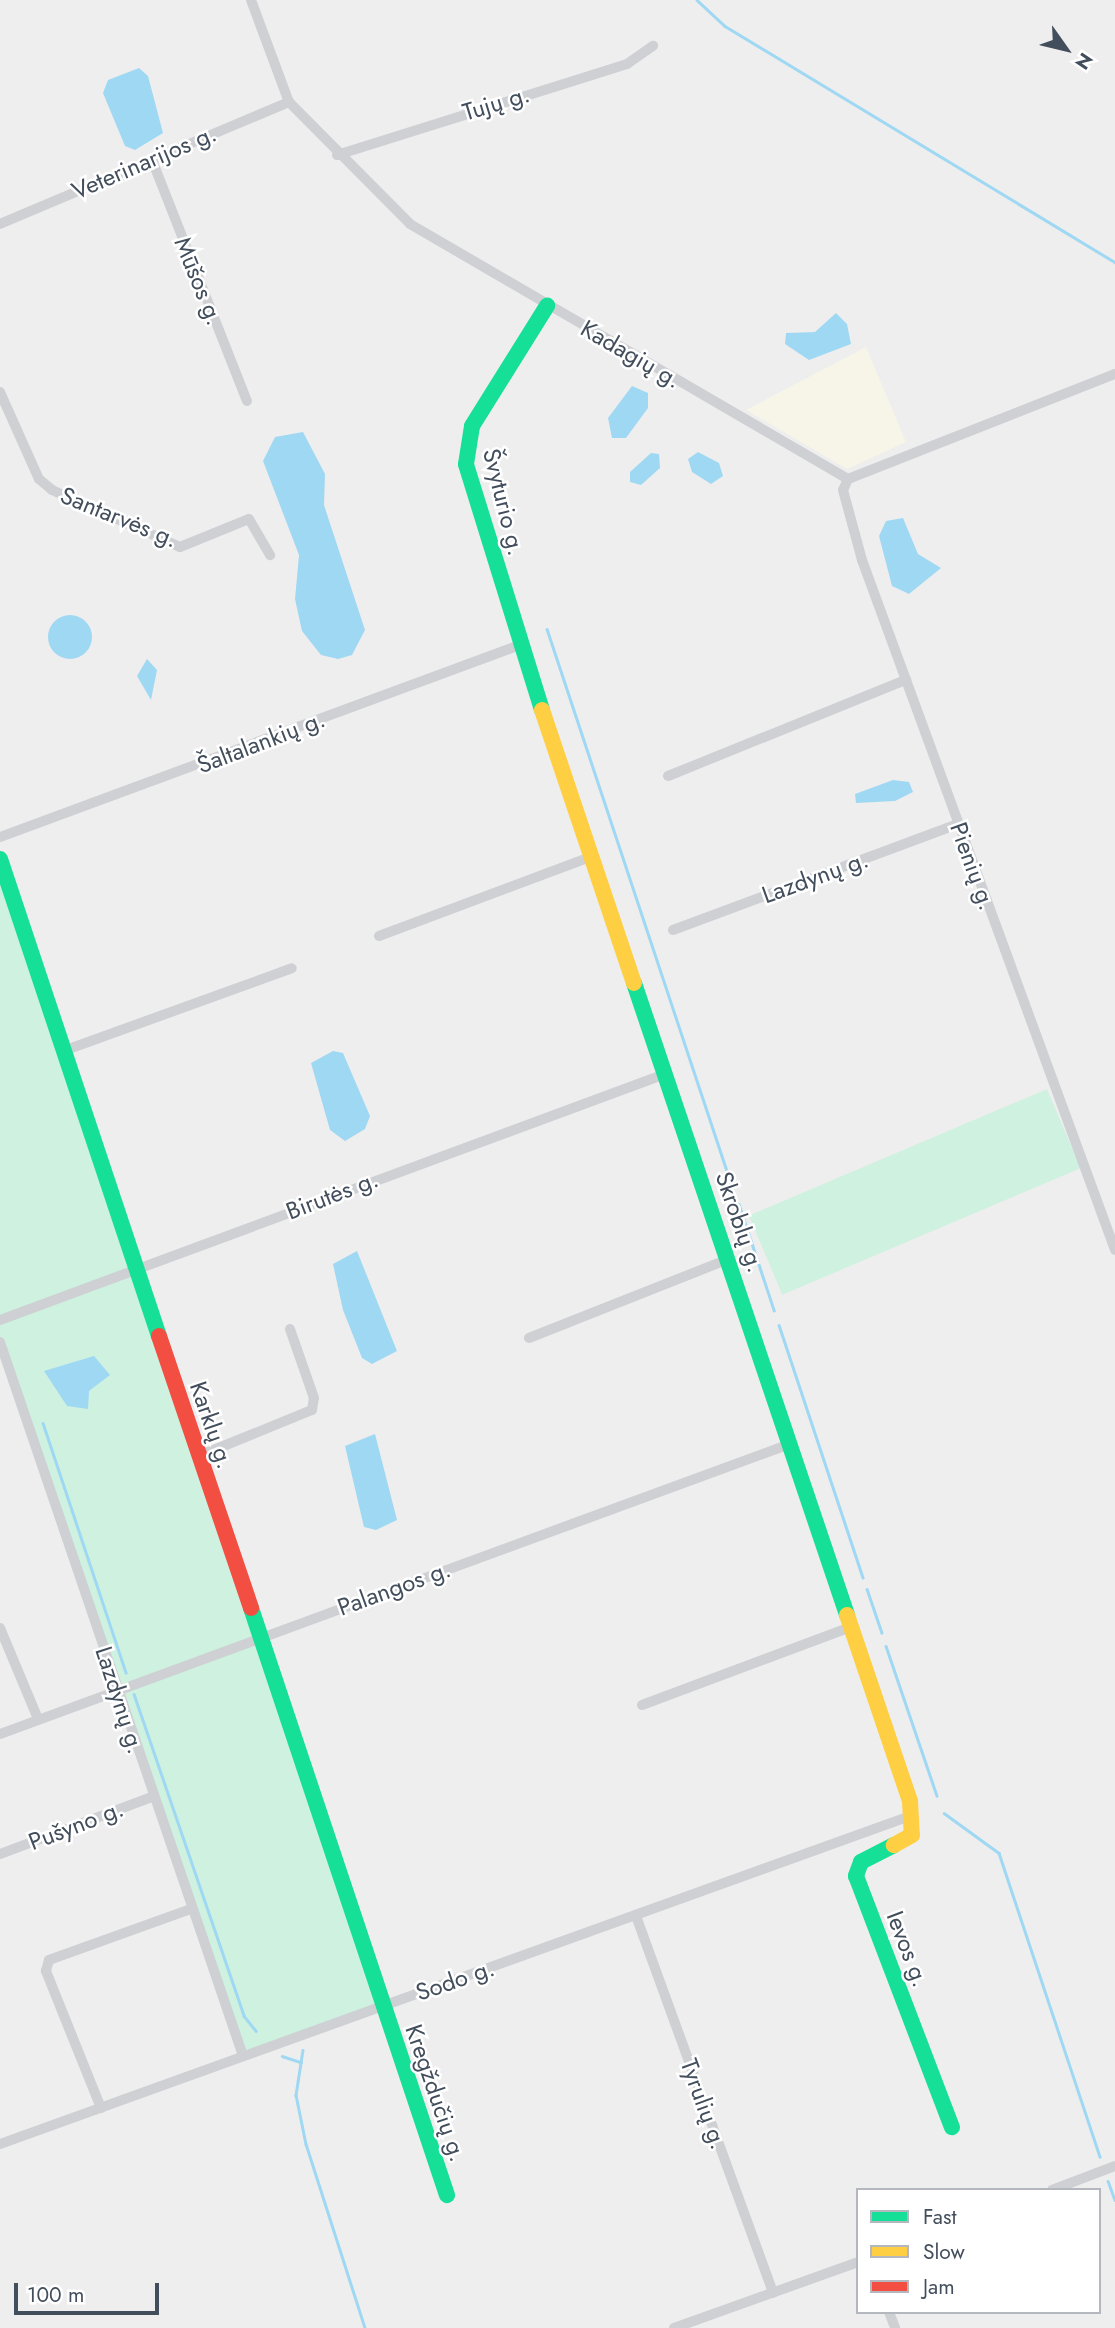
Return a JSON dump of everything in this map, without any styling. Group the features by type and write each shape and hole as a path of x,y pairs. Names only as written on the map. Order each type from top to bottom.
{"street":[{"name":"Kadagių g.","path":"251,0 289,102 337,155 410,223 547,306 848,478"},
{"name":"Tujų g.","path":"337,155 627,64 653,46"},
{"name":"Veterinarijos g.","path":"0,224 289,102"},
{"name":"Mūšos g.","path":"152,160 247,401"},
{"name":"Švyturio g.","path":"520,645 466,464 466,444 547,306"},
{"path":"848,478 1115,374"},
{"name":"Santarvės g.","path":"0,392 39,479 52,490 180,547 249,519 270,555"},
{"name":"Pienių g.","path":"848,478 843,490 862,560 1115,1250"},
{"name":"Šaltalankių g.","path":"0,837 520,645"},
{"name":"Skroblų g.","path":"520,645 853,1626 911,1801 910,1816"},
{"path":"668,776 906,680"},
{"name":"Lazdynų g.","path":"673,930 958,824"},
{"path":"379,936 593,856"},
{"name":"Karklų g.","path":"0,859 66,1050 134,1269 199,1456 381,2006"},
{"path":"66,1050 292,968"},
{"name":"Birutės g.","path":"0,1320 665,1074"},
{"path":"529,1338 729,1259"},
{"path":"199,1456 312,1410 314,1398 290,1329"},
{"name":"Lazdynų g.","path":"0,1342 152,1797 243,2056"},
{"name":"Palangos g.","path":"0,1734 258,1637 790,1444"},
{"path":"642,1704 853,1626"},
{"path":"0,1628 38,1719"},
{"name":"Pušyno g.","path":"0,1854 152,1797"},
{"name":"Sodo g.","path":"0,2144 910,1816"},
{"name":"Ievos g.","path":"910,1816 912,1835 861,1862 856,1876 952,2127"},
{"path":"101,2108 46,1971 49,1960 191,1909"},
{"name":"Tyrulių g.","path":"636,1916 773,2292"},
{"name":"Kregždučių g.","path":"381,2006 447,2195"},
{"path":"1057,2188 1115,2166"},
{"path":"674,2328 856,2263"}],"shaded area":[{"path":"866,347 906,442 847,469 746,410"}],"green space":[{"path":"0,859 381,2006 243,2056 0,1342"},
{"path":"1047,1089 1081,1168 782,1295 749,1216"}],"water":[{"path":"139,68 148,76 163,133 135,150 125,146 103,93 108,80"},
{"path":"836,313 847,324 851,344 809,360 785,344 786,333 815,332"},
{"path":"632,386 648,393 648,408 626,438 612,438 608,418"},
{"path":"303,432 325,474 324,505 365,630 352,655 338,659 321,655 302,631 295,599 299,555 263,461 275,437"},
{"path":"698,452 719,463 723,476 711,484 692,472 688,459"},
{"path":"651,453 659,454 660,468 641,485 630,482 630,472"},
{"path":"903,518 918,554 941,568 909,594 892,586 879,536 886,521"},
{"path":"70,615 85,622 92,637 85,652 70,659 55,652 48,637 55,622"},
{"path":"147,659 157,670 151,700 137,676"},
{"path":"893,780 909,782 913,792 895,801 856,803 855,794"},
{"path":"333,1051 343,1053 370,1116 365,1129 345,1141 330,1130 311,1063"},
{"path":"357,1251 397,1351 372,1364 362,1358 343,1310 333,1264"},
{"path":"94,1356 110,1375 89,1391 88,1409 67,1406 44,1371"},
{"path":"375,1434 397,1520 376,1530 364,1527 345,1446"}],"waterway":[{"path":"697,0 725,26 1115,262"},
{"path":"547,629 733,1189"},
{"path":"739,1204 774,1310"},
{"path":"779,1325 863,1577"},
{"path":"43,1423 126,1673"},
{"path":"867,1589 882,1633"},
{"path":"886,1646 937,1796"},
{"path":"134,1694 244,2016 256,2031"},
{"path":"944,1813 999,1853 1100,2157"},
{"path":"303,2050 296,2095 306,2144 365,2328"},
{"path":"282,2056 301,2062"},
{"path":"1108,2181 1115,2200"}],"traffic: fast":[{"path":"542,710 466,464 472,426 547,306"},
{"path":"0,859 159,1336"},
{"path":"634,983 847,1615"},
{"path":"251,1608 447,2195"},
{"path":"894,1845 861,1862 856,1876 952,2127"}],"traffic: slow":[{"path":"542,710 634,983"},
{"path":"847,1615 910,1801 912,1835 894,1845"}],"traffic: jam":[{"path":"159,1336 251,1608"}]}
